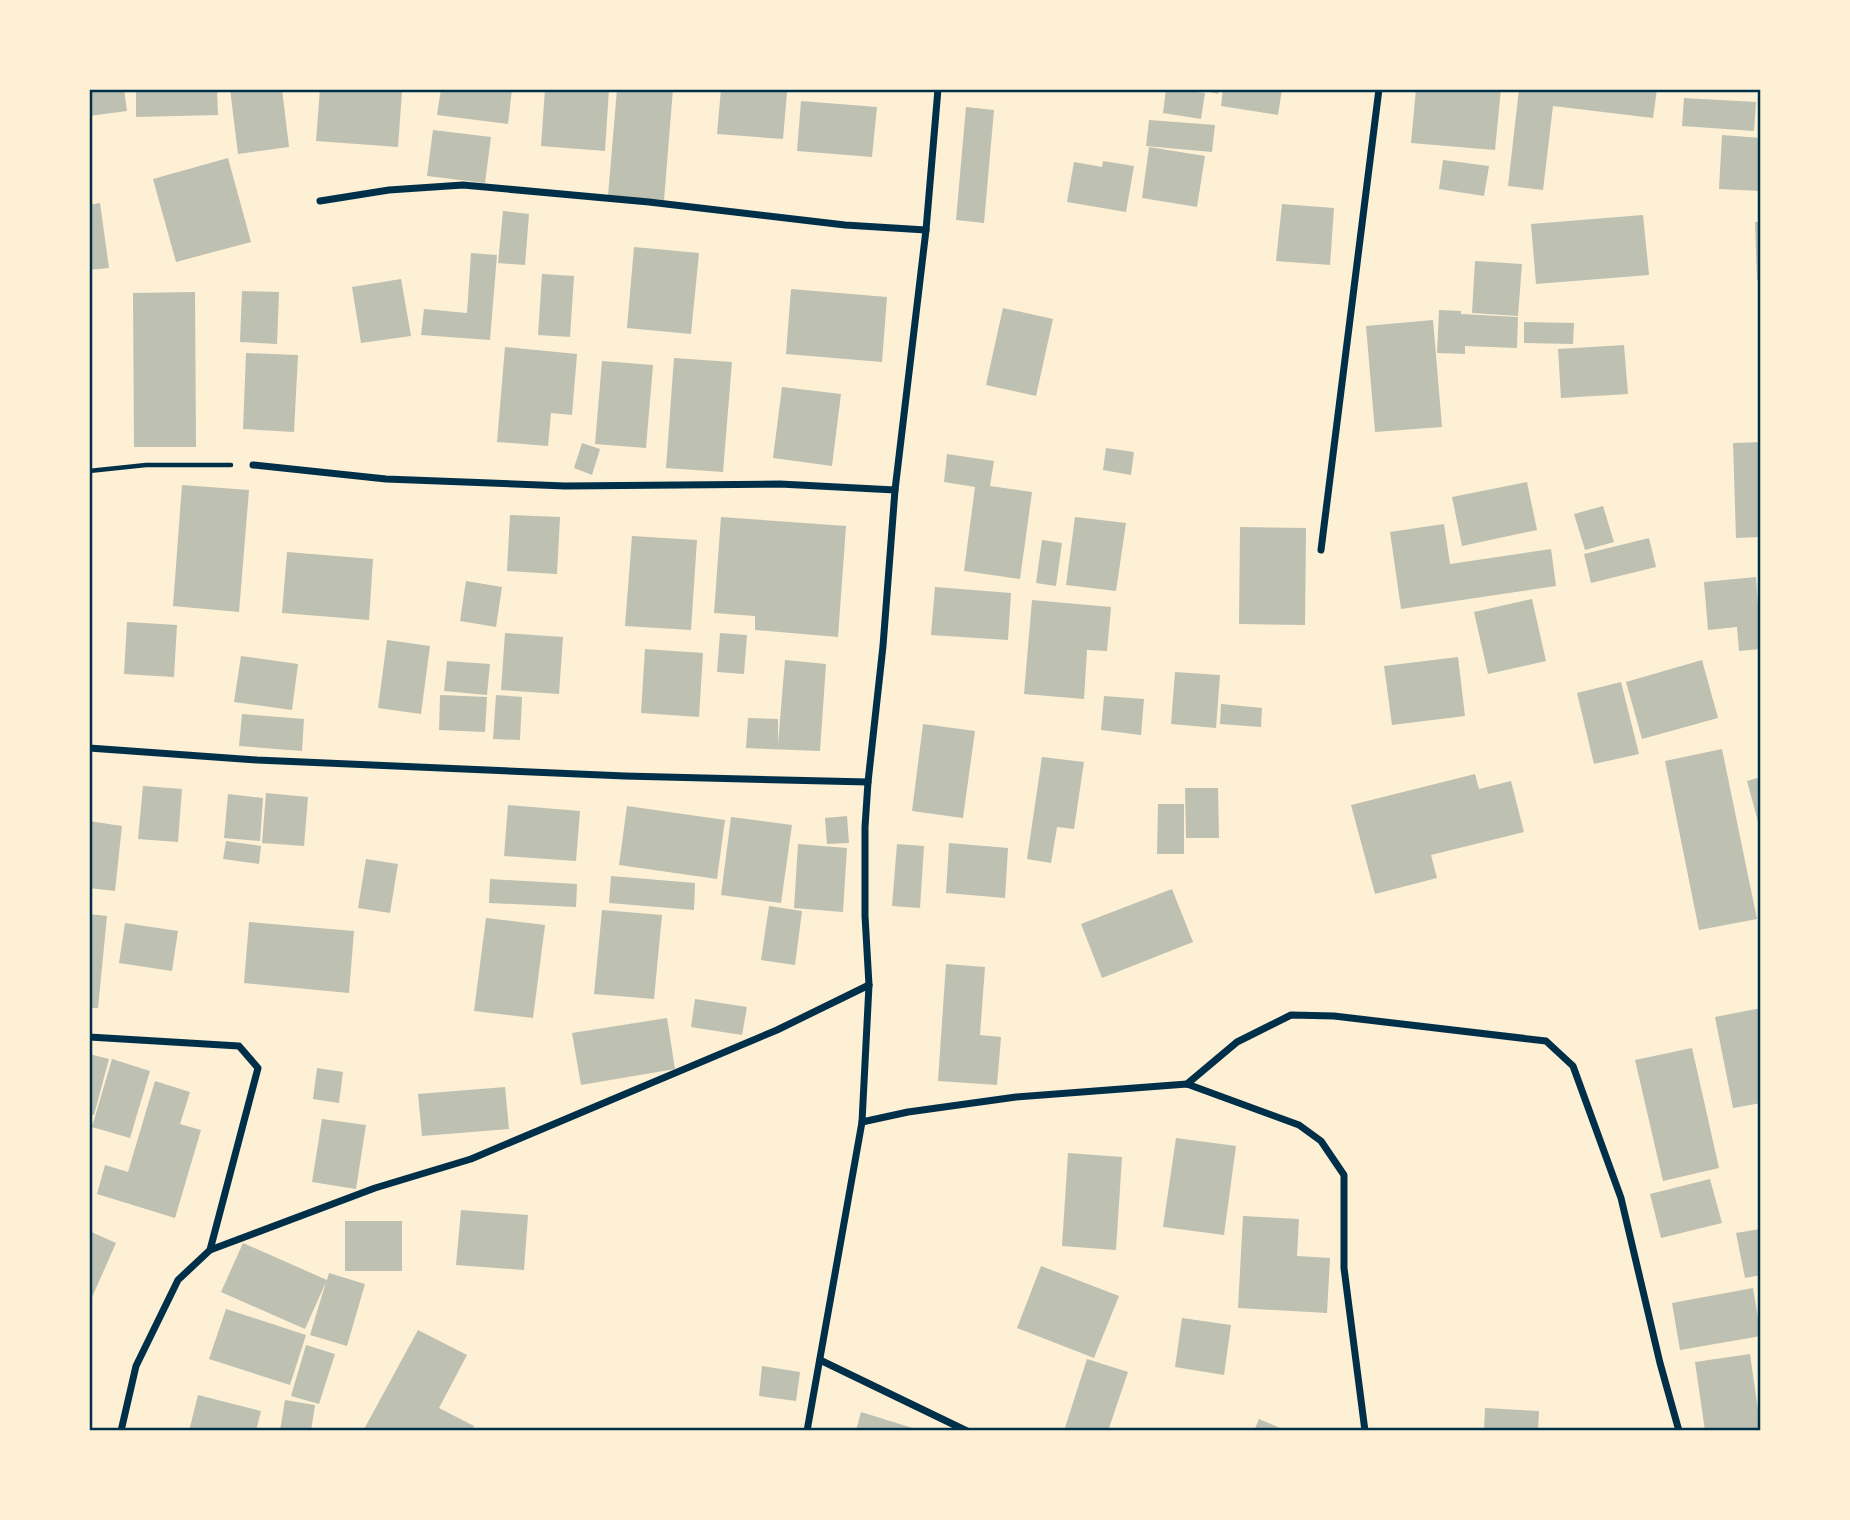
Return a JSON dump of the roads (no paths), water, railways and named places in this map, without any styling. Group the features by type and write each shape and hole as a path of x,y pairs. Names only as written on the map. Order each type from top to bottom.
{"street":[{"path":"807,1431 862,1122 869,985 865,903 868,782 883,646 895,490 926,230 938,89"},
{"path":"1321,550 1380,89"},
{"path":"320,201 389,190 463,185 649,202 845,225 926,230"},
{"path":"253,465 400,480 565,486 779,484 895,490"},
{"path":"89,748 257,760 783,782 868,782"},
{"path":"121,1431 136,1366 178,1280 210,1251 375,1188 471,1159 777,1030 869,985"},
{"path":"1187,1084 1237,1042 1291,1015 1334,1016 1546,1041 1573,1066 1621,1198 1679,1431"},
{"path":"89,1037 239,1046 258,1068 210,1251"},
{"path":"862,1122 908,1112 1016,1097 1187,1084 1299,1125 1321,1141 1344,1175 1344,1268 1365,1431"},
{"path":"820,1360 967,1431"}]}
